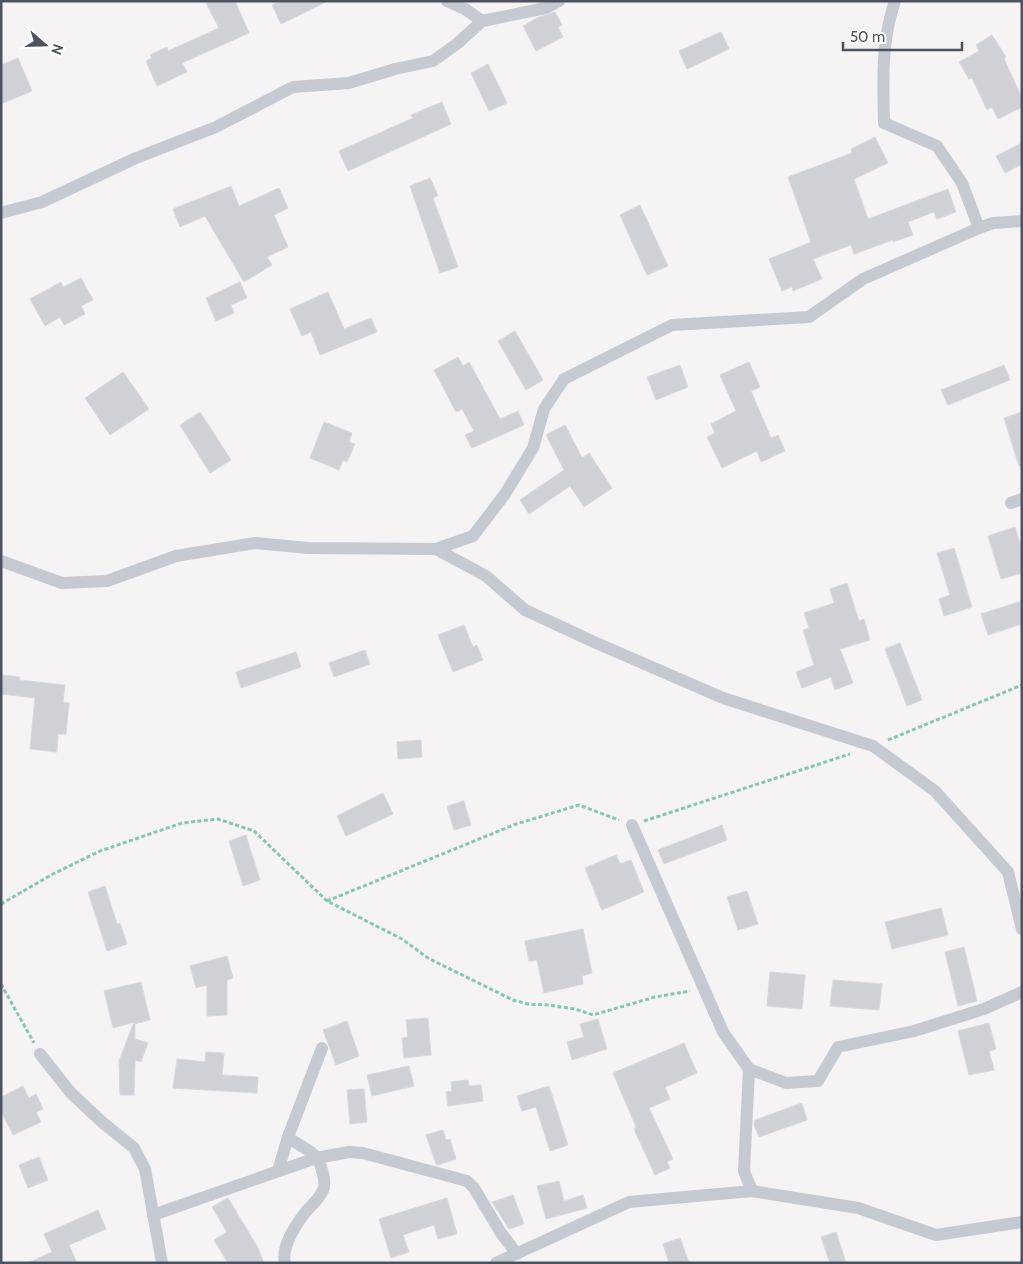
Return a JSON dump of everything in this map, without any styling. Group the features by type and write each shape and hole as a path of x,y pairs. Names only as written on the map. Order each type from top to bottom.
{"street":[{"path":"447,1 465,9 482,21"},
{"path":"1,213 42,202 136,158 216,127 293,87 349,83 395,68 433,61 458,43 482,21 546,8 560,1"},
{"path":"895,1 888,22 883,55 884,123 937,146 962,183 979,228"},
{"path":"1,561 62,583 107,581 176,556 255,543 308,548 436,549 473,536 505,494 533,448 544,409 564,379 672,325 809,317 862,279 979,228 994,223 1022,222"},
{"path":"436,549 486,576 525,610 594,642 723,698 873,746 935,791 1008,872 1022,928"},
{"path":"632,825 723,1032 749,1069 786,1083 818,1081 838,1046 914,1031 984,1009 1022,992"},
{"path":"278,1171 288,1137 322,1048"},
{"path":"40,1054 71,1093 134,1148 145,1168 162,1263"},
{"path":"749,1069 744,1171 752,1191"},
{"path":"285,1263 284,1251 288,1242 303,1215 321,1196 324,1188 323,1177 316,1158 304,1147 288,1137"},
{"path":"153,1215 316,1158 349,1152 363,1153 466,1181 474,1188 501,1233 517,1254"},
{"path":"496,1263 629,1202 752,1191 858,1208 936,1235 1022,1222"}],"path":[{"path":"327,901 516,824 579,804 632,825 873,746 1022,685"},
{"path":"1,904 53,874 100,851 182,823 218,819 254,831 327,901 402,939 428,958 513,1000 528,1004 575,1009 593,1015 655,997 703,989"},
{"path":"1,984 40,1054"}],"building":[{"path":"205,1 235,1 249,33 182,63 187,72 157,86 146,61 152,58 150,55 167,47 168,51 219,28"},
{"path":"280,1 328,1 281,24 272,5"},
{"path":"555,12 562,25 558,27 563,37 536,51 523,26 537,18"},
{"path":"721,32 729,49 687,69 679,51"},
{"path":"992,35 1006,57 1004,59 1022,98 1022,107 998,119 992,107 987,110 972,78 969,79 959,62 979,51 976,45"},
{"path":"18,58 32,91 1,104 1,65"},
{"path":"488,64 507,103 489,111 471,73"},
{"path":"442,102 451,124 348,171 339,151 413,118 411,115"},
{"path":"875,137 888,163 854,179 868,219 948,189 956,212 937,219 934,212 908,222 913,235 893,242 893,240 854,254 851,245 813,259 822,279 793,291 792,287 782,291 769,259 811,242 788,177 852,153 851,149"},
{"path":"1022,143 1022,164 1005,173 996,156"},
{"path":"430,178 438,196 433,198 458,267 440,273 410,186"},
{"path":"231,186 239,206 279,188 288,208 274,215 288,247 267,257 272,265 244,282 205,216 180,227 173,209"},
{"path":"640,205 668,266 647,275 620,215"},
{"path":"81,278 93,300 81,306 85,314 64,325 60,317 45,326 30,299 61,282 63,287"},
{"path":"240,282 247,298 231,305 234,313 216,321 206,298"},
{"path":"328,292 344,329 371,318 377,332 320,355 311,332 302,336 290,309"},
{"path":"515,331 543,380 526,390 498,341"},
{"path":"458,357 463,366 469,362 500,419 518,411 524,425 472,448 465,435 474,431 462,409 456,412 434,370"},
{"path":"749,362 760,387 751,391 771,438 778,435 785,451 761,462 757,451 722,468 707,437 715,433 711,424 736,411 720,375"},
{"path":"680,365 688,387 656,400 647,377"},
{"path":"1004,365 1010,380 948,405 941,390"},
{"path":"123,372 149,409 110,435 85,398"},
{"path":"200,412 231,460 210,473 180,425"},
{"path":"1022,412 1022,466 1019,466 1004,418"},
{"path":"324,422 352,433 349,442 355,444 347,462 343,460 339,470 310,458"},
{"path":"565,425 582,458 589,453 612,488 584,507 570,486 529,514 520,500 564,470 546,435"},
{"path":"1015,527 1022,550 1022,573 1001,579 988,536"},
{"path":"954,548 972,607 944,616 939,599 950,595 937,553"},
{"path":"847,583 859,621 864,619 870,640 840,649 853,683 835,690 831,677 802,688 796,672 814,665 803,630 809,628 804,613 834,603 830,589"},
{"path":"1022,601 1022,624 988,635 981,614"},
{"path":"464,625 473,647 477,645 483,660 453,672 438,635"},
{"path":"900,643 922,700 907,706 885,649"},
{"path":"365,650 370,664 334,677 329,663"},
{"path":"296,652 301,667 241,688 236,672"},
{"path":"1,675 20,677 19,680 65,685 63,702 69,703 66,734 58,734 57,752 30,749 35,698 1,694"},
{"path":"421,740 422,757 398,759 397,742"},
{"path":"383,793 393,814 346,836 337,816"},
{"path":"464,801 471,825 454,830 447,806"},
{"path":"722,825 727,840 664,864 658,850"},
{"path":"246,835 260,880 243,886 229,841"},
{"path":"616,855 620,864 631,860 644,892 602,910 585,868"},
{"path":"105,886 117,924 120,923 127,944 107,951 88,892"},
{"path":"747,891 758,924 738,930 727,897"},
{"path":"941,908 948,935 892,949 885,922"},
{"path":"583,929 592,973 582,976 583,984 544,993 537,960 529,961 525,941"},
{"path":"964,947 977,1001 958,1006 945,952"},
{"path":"227,956 233,978 227,980 227,1015 207,1016 207,985 196,988 190,966"},
{"path":"770,972 805,975 802,1009 767,1006"},
{"path":"833,980 882,984 879,1010 830,1006"},
{"path":"141,982 150,1020 134,1024 135,1039 148,1043 141,1062 135,1060 134,1095 120,1095 119,1061 134,1022 113,1028 104,991"},
{"path":"428,1018 431,1055 404,1058 402,1038 408,1037 406,1020"},
{"path":"598,1019 607,1049 572,1060 567,1042 584,1037 580,1024"},
{"path":"347,1021 359,1056 336,1065 323,1030"},
{"path":"989,1023 996,1049 989,1051 994,1070 969,1075 958,1031"},
{"path":"684,1043 697,1073 665,1087 670,1099 649,1108 673,1159 667,1162 670,1168 655,1175 634,1129 636,1127 613,1073"},
{"path":"206,1052 224,1053 222,1075 258,1077 257,1093 173,1088 177,1059 205,1062"},
{"path":"409,1066 414,1086 372,1096 367,1075"},
{"path":"468,1080 469,1086 481,1085 483,1101 448,1106 446,1092 452,1091 451,1082"},
{"path":"23,1086 29,1098 36,1094 43,1109 36,1112 41,1122 13,1135 1,1111 1,1097"},
{"path":"549,1086 568,1145 550,1151 536,1107 522,1111 517,1096"},
{"path":"364,1089 367,1122 350,1124 347,1090"},
{"path":"802,1103 807,1120 759,1137 754,1125 755,1120"},
{"path":"443,1130 446,1140 450,1139 456,1159 438,1165 426,1135"},
{"path":"39,1157 48,1180 28,1188 19,1165"},
{"path":"559,1181 564,1201 583,1195 587,1208 546,1219 537,1186"},
{"path":"513,1195 524,1224 509,1229 492,1202"},
{"path":"228,1198 258,1248 264,1263 228,1263 214,1240 227,1232 212,1207"},
{"path":"447,1198 457,1234 438,1239 434,1225 403,1235 409,1252 391,1258 379,1219"},
{"path":"98,1210 106,1229 69,1245 77,1263 28,1263 52,1252 44,1234"},
{"path":"836,1232 846,1263 830,1263 821,1237"},
{"path":"680,1238 689,1263 669,1263 663,1244"}]}
